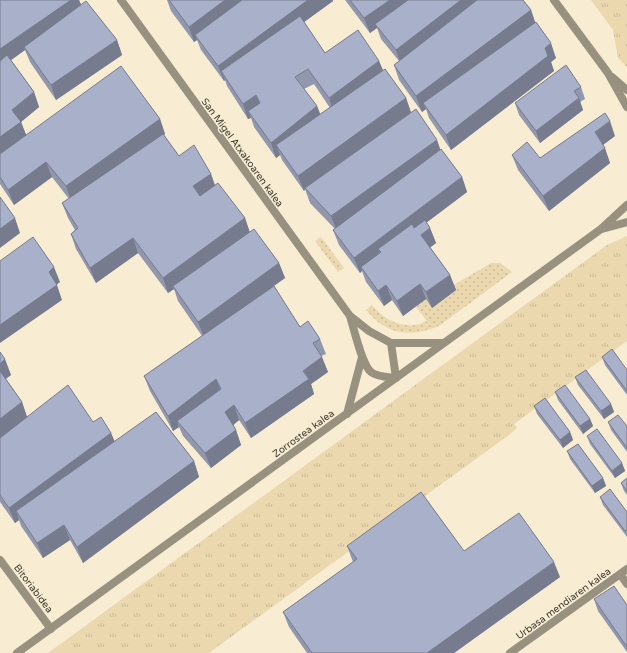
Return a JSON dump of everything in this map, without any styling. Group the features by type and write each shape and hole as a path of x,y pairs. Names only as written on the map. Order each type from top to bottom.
{"street":[{"name":"San Migel Atxakoaren kalea","path":"121,0 350,316 369,331 391,343 443,343"},
{"path":"554,0 608,73 627,108"},
{"path":"608,73 627,90"},
{"name":"Zorrostea kalea","path":"17,653 601,229 627,205"},
{"name":"Zorrostea kalea","path":"601,229 627,222"},
{"name":"San Migel Atxakoaren kalea","path":"350,316 362,357 371,372 381,376 396,378"},
{"path":"391,343 396,378"},
{"path":"347,414 362,357"},
{"name":"Bitoriabidea","path":"0,560 51,629"},
{"name":"Urbasa mendiaren kalea","path":"510,653 627,569"},
{"path":"620,574 627,584"}],"green space":[{"path":"591,0 627,0 627,67 618,58 613,30"},
{"path":"627,236 627,341 514,424 517,428 509,435 209,653 48,653 607,245"},
{"path":"321,237 344,268 338,272 315,241"},
{"path":"491,263 500,263 512,272 439,326 418,332 399,332 382,325 366,310 372,305 383,316 397,323 405,325 420,324 427,321 416,307 426,299 432,307 452,286"}],"building":[{"path":"0,0 71,0 0,49"},
{"path":"169,0 225,0 189,27"},
{"path":"242,0 308,0 218,66 195,35"},
{"path":"350,0 390,0 364,18"},
{"path":"408,0 461,0 396,50 375,24"},
{"path":"477,0 523,0 531,10 416,96 394,65"},
{"path":"86,1 117,40 51,85 24,47"},
{"path":"300,16 325,53 358,30 379,61 329,98 308,69 295,77 317,106 271,143 248,111 260,103 256,95 243,104 221,71"},
{"path":"536,22 551,43 545,48 548,56 446,135 423,103"},
{"path":"7,55 34,92 12,110 21,122 0,137 0,61"},
{"path":"566,65 581,87 574,91 579,98 536,131 515,103"},
{"path":"121,66 160,119 66,186 46,162 8,190 0,177 0,154"},
{"path":"385,69 406,98 298,176 276,145"},
{"path":"416,109 437,140 331,216 305,188"},
{"path":"605,113 610,121 595,132 605,148 543,196 512,155 527,142 540,158"},
{"path":"163,134 179,156 194,145 211,174 193,186 200,196 218,183 245,218 163,278 133,238 90,268 71,234 78,228 62,203"},
{"path":"441,149 462,177 354,258 333,230"},
{"path":"0,197 15,218 0,229"},
{"path":"425,220 430,228 421,235 450,275 426,292 420,284 397,301 386,285 378,291 361,267 381,252 378,249 412,224 414,228"},
{"path":"254,229 279,263 198,322 173,286"},
{"path":"33,237 54,267 49,272 57,285 0,325 0,261"},
{"path":"274,286 300,327 308,321 320,339 313,343 322,357 303,371 309,379 245,423 234,405 225,412 236,430 205,453 177,421 221,389 216,379 168,416 144,376"},
{"path":"612,349 627,370 627,391 602,357"},
{"path":"0,352 5,359 0,364"},
{"path":"586,370 611,404 601,411 575,377"},
{"path":"0,371 22,402 0,419"},
{"path":"68,385 93,422 101,417 111,433 9,508 0,495 0,438"},
{"path":"565,385 590,419 580,426 555,392"},
{"path":"545,398 570,432 560,440 534,406"},
{"path":"156,412 194,461 77,547 64,525 37,543 16,511"},
{"path":"618,415 627,426 627,448 608,422"},
{"path":"597,429 622,463 612,471 587,436"},
{"path":"578,444 603,478 592,486 567,451"},
{"path":"627,478 627,491 621,483"},
{"path":"610,489 627,512 627,530 625,531 600,497"},
{"path":"421,492 464,551 519,513 554,562 427,653 312,653 283,612 357,559 347,546"},
{"path":"614,586 627,605 627,647 594,599"}]}
